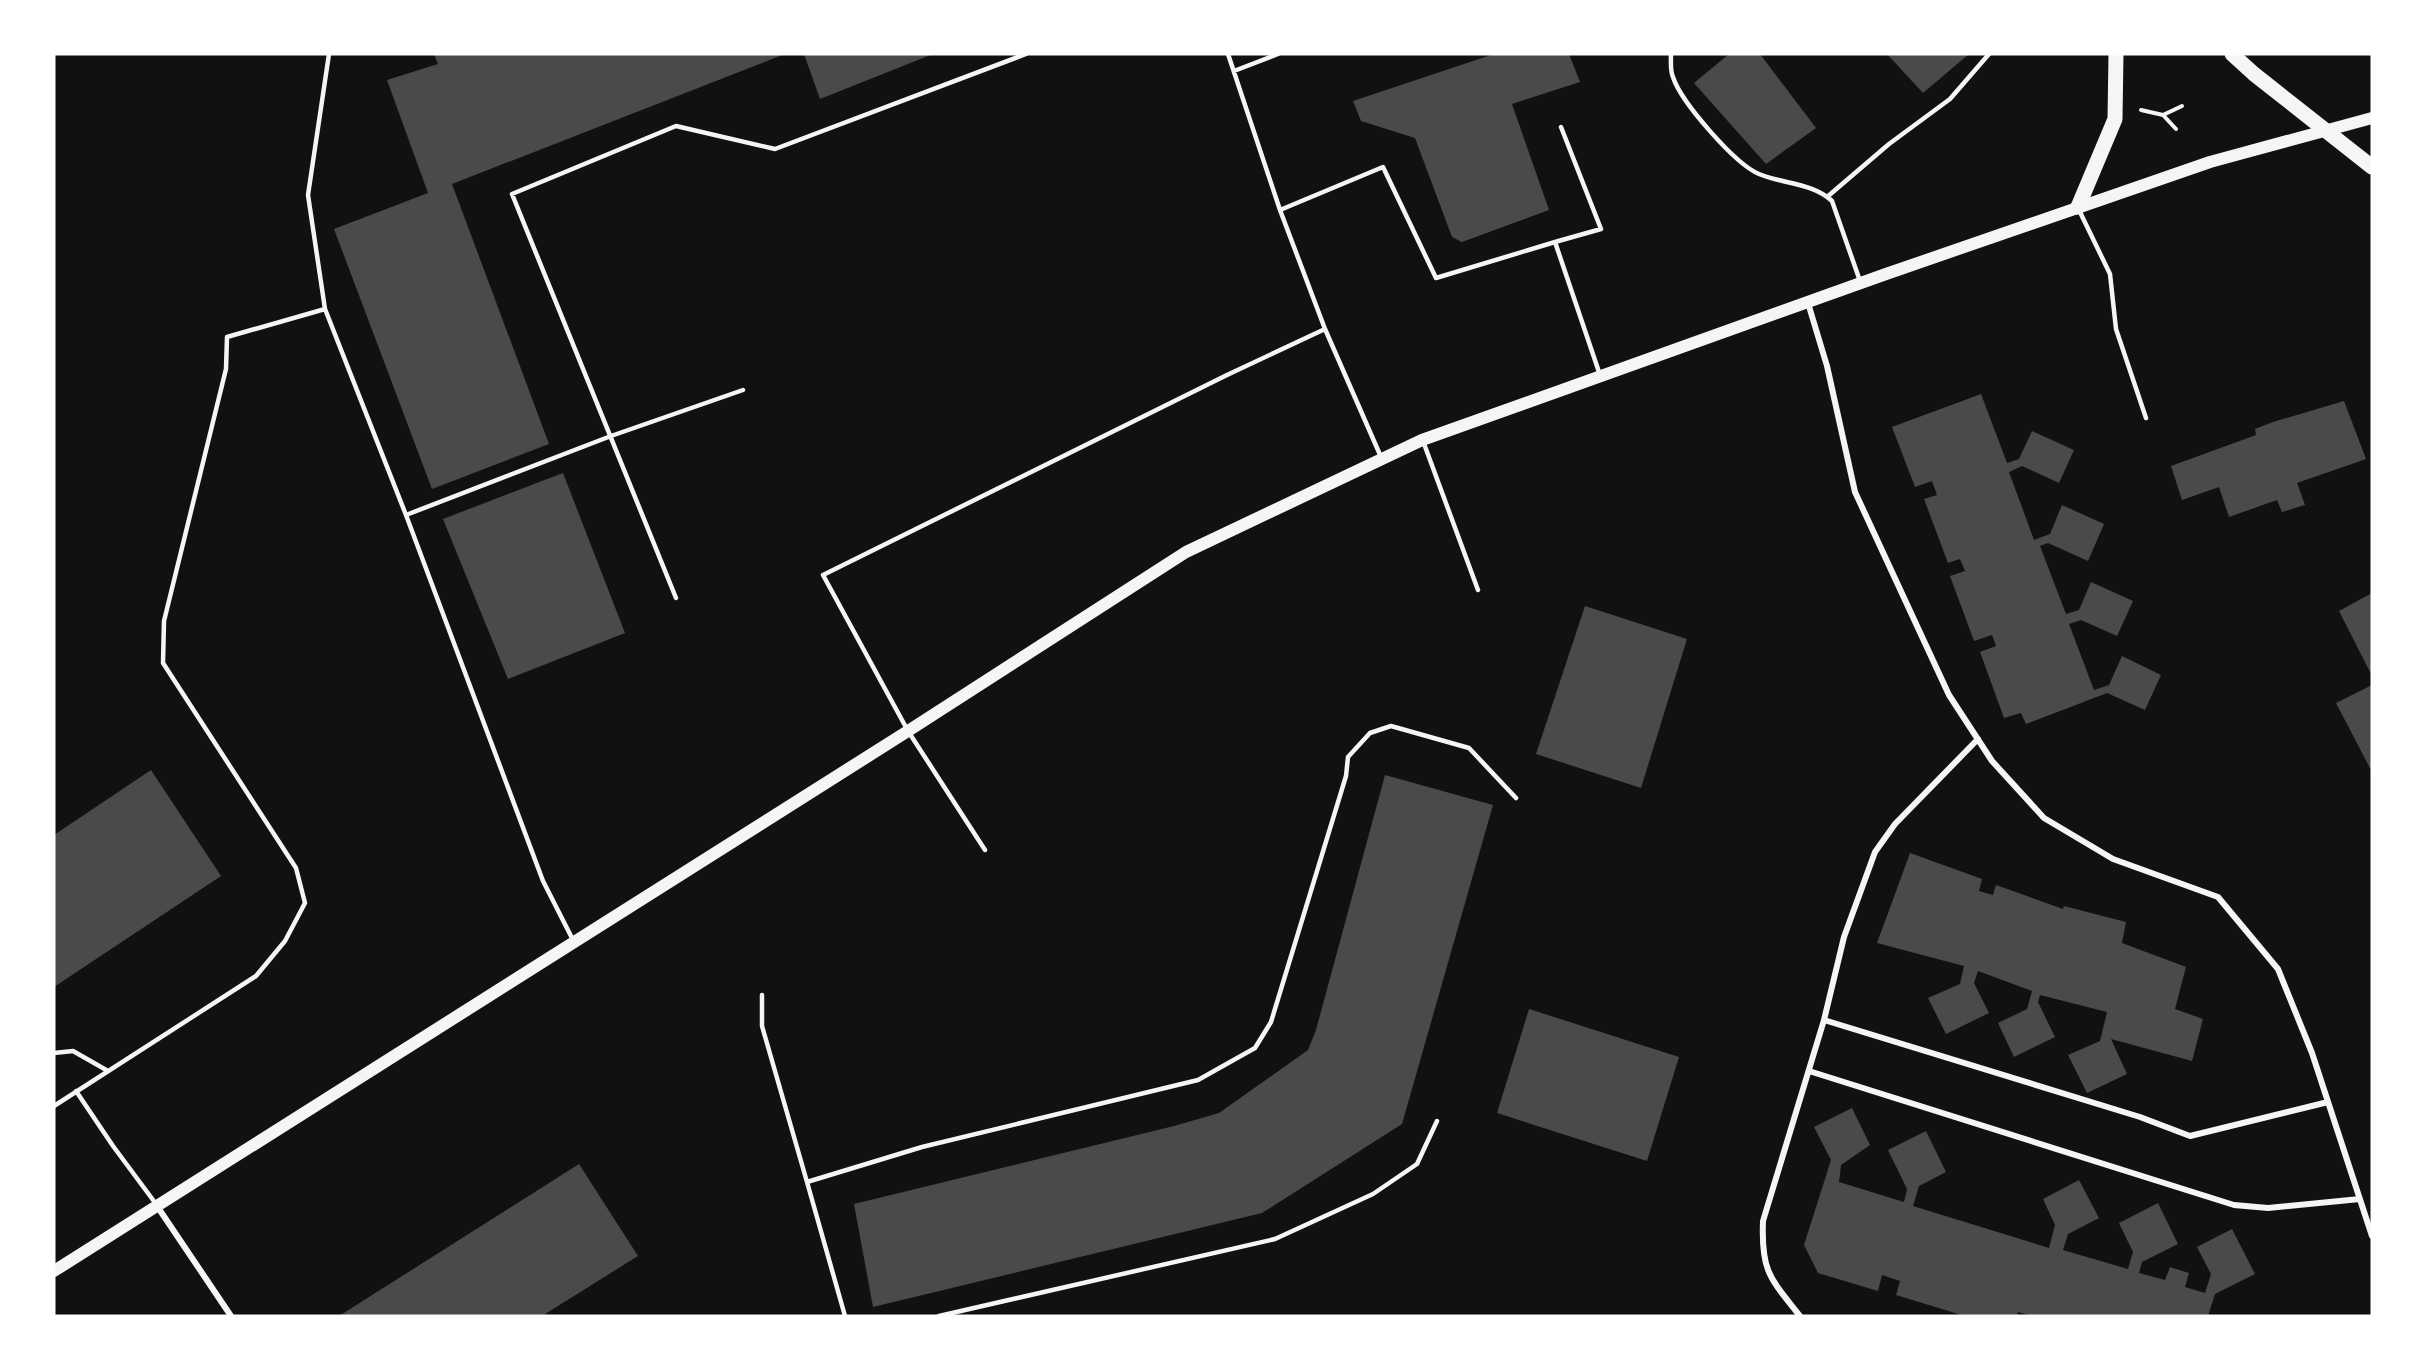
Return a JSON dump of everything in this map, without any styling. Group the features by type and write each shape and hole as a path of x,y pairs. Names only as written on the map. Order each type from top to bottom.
{"main road":[{"path":"2078,207 2115,119 2116,54"},
{"path":"2232,54 2372,166"},
{"path":"54,1271 908,731 1186,552 1422,440 1600,375 2210,162 2372,118"}],"street":[{"path":"1808,302 1827,366 1855,492 1949,695 1992,761 2044,819 2113,859 2218,897 2278,969 2312,1053 2372,1236"},
{"path":"1800,1316 1771,1279 1762,1252 1763,1221 1824,1020 1844,937 1875,852 1895,824 1977,739"},
{"path":"1824,1020 2140,1117 2190,1136 2328,1102"},
{"path":"1809,1071 2234,1205 2268,1208 2360,1199"},
{"path":"157,1205 231,1316"}],"lane":[{"path":"329,54 308,195 325,309 406,515 543,882 574,941"},
{"path":"676,598 512,194 676,126 775,149 1026,54"},
{"path":"1228,54 1280,210 1325,329 1382,458"},
{"path":"1234,71 1278,54"},
{"path":"1671,54 1672,76 1690,108 1728,149 1757,173 1823,192 1832,201 1861,283"},
{"path":"1827,197 1889,144 1950,99 1989,54"},
{"path":"1280,210 1383,167 1436,278 1601,229 1561,127"},
{"path":"2078,207 2110,274 2116,329 2146,418"},
{"path":"1555,242 1600,375"},
{"path":"54,1106 256,976 285,941 305,903 296,868 163,663 164,621 226,369 227,337 325,309"},
{"path":"985,850 908,731 823,575 1227,375 1325,329"},
{"path":"406,515 611,436 743,390"},
{"path":"1422,440 1478,590"},
{"path":"807,1182 922,1147 1197,1080 1256,1048 1271,1022 1346,776 1348,757 1370,733 1391,726 1469,748 1516,798"},
{"path":"762,995 762,1026 845,1316"},
{"path":"54,1053 73,1051 108,1071"},
{"path":"76,1091 157,1205"},
{"path":"939,1316 1275,1239 1373,1194 1417,1164 1437,1120"}],"path":[{"path":"2163,115 2182,106"},
{"path":"2138,109 2163,115 2176,129"}],"building":[{"path":"434,54 785,54 452,184 549,444 432,489 334,229 428,193 387,80 438,64"},
{"path":"804,54 933,54 820,99"},
{"path":"1494,54 1569,54 1580,82 1512,104 1549,210 1462,242 1452,237 1415,138 1361,121 1353,101"},
{"path":"1729,54 1760,54 1816,128 1766,164 1694,83"},
{"path":"1887,54 1969,54 1923,93"},
{"path":"1981,394 2007,463 2019,459 2032,431 2074,450 2059,483 2022,466 2009,472 2034,540 2050,534 2062,505 2104,524 2088,561 2048,543 2040,546 2066,614 2079,610 2091,582 2133,601 2117,636 2081,620 2069,624 2094,690 2109,685 2122,656 2161,675 2145,710 2107,693 2026,724 2021,713 2004,718 1980,652 1996,646 1992,635 1974,641 1950,576 1965,571 1960,559 1948,563 1924,499 1937,495 1932,481 1915,487 1892,427"},
{"path":"2344,401 2366,459 2297,483 2305,505 2282,512 2277,500 2229,517 2219,487 2182,500 2171,466 2256,435 2255,429 2273,422"},
{"path":"563,473 625,633 508,679 443,519"},
{"path":"2372,593 2372,671 2370,672 2339,611"},
{"path":"1585,606 1687,639 1641,788 1536,754"},
{"path":"2372,685 2372,772 2336,703"},
{"path":"151,770 221,876 54,987 54,835"},
{"path":"1385,775 1493,805 1402,1124 1262,1213 873,1307 854,1204 1219,1113 1308,1050 1316,1030"},
{"path":"1910,853 1982,879 1979,891 1993,895 1996,885 2063,909 2064,906 2126,922 2122,943 2186,967 2175,1009 2203,1019 2192,1061 2111,1039 2127,1074 2087,1093 2068,1055 2100,1041 2107,1012 2040,995 2038,1002 2055,1037 2014,1057 1998,1023 2027,1009 2032,991 1978,971 1974,983 1989,1013 1946,1034 1928,998 1960,984 1964,966 1877,943"},
{"path":"1529,1009 1679,1057 1647,1161 1497,1113"},
{"path":"1852,1108 1870,1145 1841,1165 1839,1182 1904,1202 1907,1189 1888,1150 1926,1131 1946,1172 1919,1186 1913,1206 2049,1248 2055,1225 2043,1199 2079,1180 2099,1218 2068,1234 2063,1250 2128,1269 2133,1252 2119,1223 2158,1203 2178,1244 2142,1262 2139,1273 2165,1280 2170,1267 2189,1273 2185,1287 2205,1293 2211,1274 2197,1247 2232,1229 2255,1274 2215,1294 2208,1316 2032,1316 2018,1312 2017,1316 1965,1316 1896,1295 1900,1281 1882,1275 1878,1291 1818,1273 1804,1245 1831,1160 1814,1127"},
{"path":"579,1164 638,1256 542,1316 339,1316"}]}
